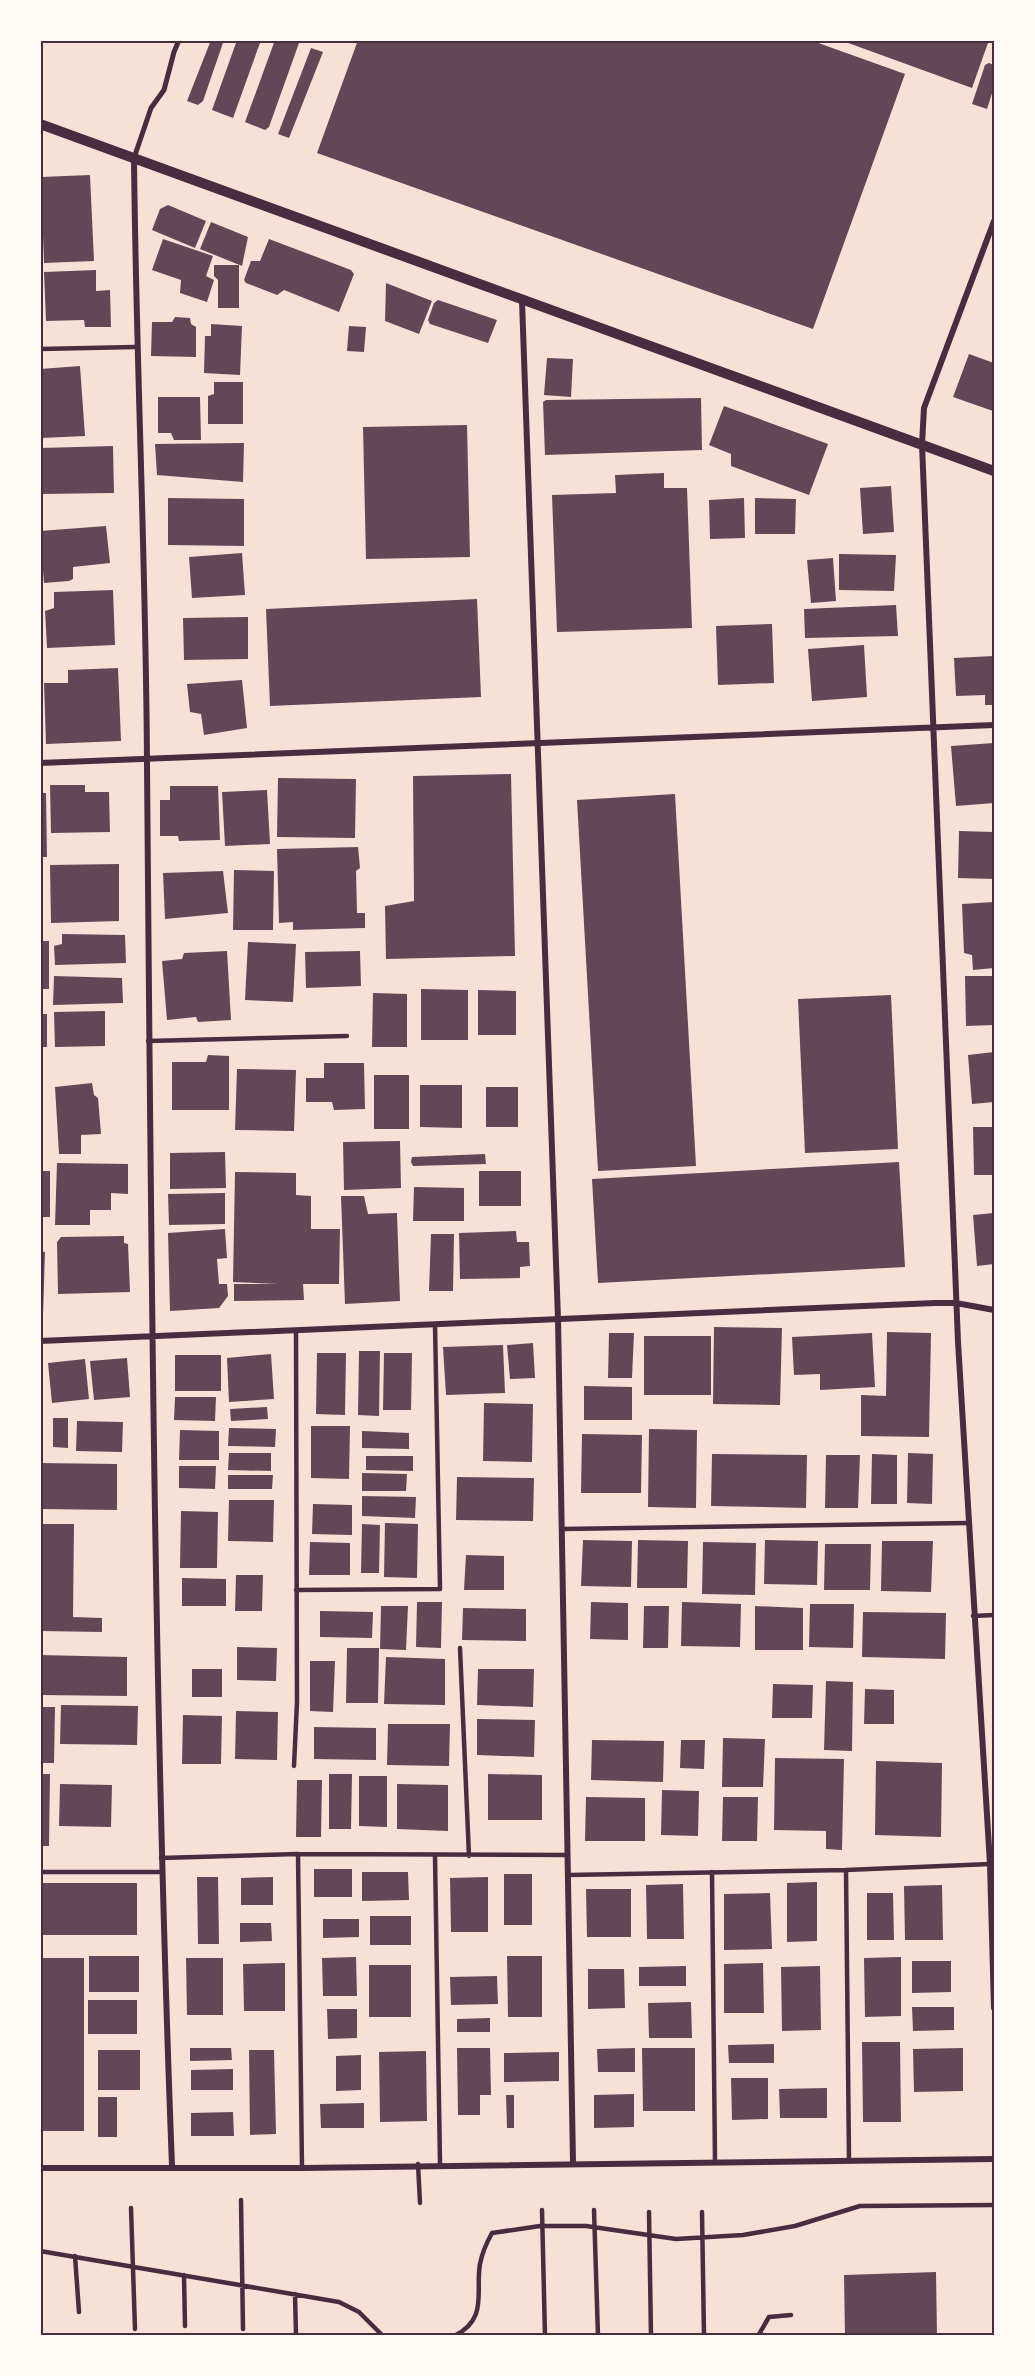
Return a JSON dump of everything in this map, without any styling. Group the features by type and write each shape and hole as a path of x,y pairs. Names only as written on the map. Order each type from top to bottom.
{"street":[{"path":"172,2166 161,1872 148,1041 147,759 135,346 134,159 151,108 164,90 174,52 180,40"},
{"path":"40,124 994,471"},
{"path":"994,221 924,408 922,444 956,1303 967,1523 990,1864 994,2008"},
{"path":"522,301 558,1318 573,2162"},
{"path":"40,763 994,725"},
{"path":"40,1341 956,1303 994,1310"},
{"path":"40,2168 172,2166 302,2168 418,2164 994,2158"}],"lane":[{"path":"40,349 135,346"},
{"path":"148,1041 347,1036"},
{"path":"296,1590 440,1589 435,1324"},
{"path":"294,1766 296,1330"},
{"path":"562,1529 967,1523"},
{"path":"973,1616 994,1615"},
{"path":"460,1648 469,1856"},
{"path":"161,1858 298,1854 568,1855"},
{"path":"298,1854 302,2168"},
{"path":"435,1856 440,2164"},
{"path":"568,1875 846,1870 990,1864"},
{"path":"846,1870 849,2159"},
{"path":"40,1872 161,1872"},
{"path":"712,1872 715,2161"},
{"path":"418,2164 420,2203"},
{"path":"241,2200 243,2329"},
{"path":"454,2336 475,2316 481,2292 480,2265 492,2233 540,2226 595,2228 676,2239 742,2235 795,2226 860,2206 994,2205"},
{"path":"131,2208 135,2329"},
{"path":"542,2210 540,2226 544,2336"},
{"path":"594,2210 598,2336"},
{"path":"649,2212 651,2336"},
{"path":"702,2212 704,2336"},
{"path":"40,2251 339,2302 359,2312 383,2336"},
{"path":"75,2256 79,2312"},
{"path":"184,2276 185,2326"},
{"path":"295,2294 296,2336"},
{"path":"758,2336 769,2317 791,2316"}],"building":[{"path":"211,40 224,40 203,101 198,105 187,101"},
{"path":"237,40 261,40 233,118 212,110"},
{"path":"275,40 299,43 269,127 265,130 245,122"},
{"path":"358,40 810,40 905,74 813,329 317,153"},
{"path":"840,40 989,40 972,88"},
{"path":"311,48 323,52 289,138 278,134"},
{"path":"989,63 994,65 994,87 987,109 972,104 985,65"},
{"path":"90,175 94,261 44,263 41,177"},
{"path":"168,205 206,221 195,248 152,230 160,209"},
{"path":"211,222 248,237 242,266 200,249"},
{"path":"163,239 213,256 206,276 214,280 207,302 180,293 181,280 152,270"},
{"path":"269,239 351,270 354,274 339,312 284,290 277,295 246,283 244,280 251,261 260,261"},
{"path":"214,265 239,265 239,308 218,308 218,280 214,276"},
{"path":"96,270 96,291 110,290 111,327 85,327 84,320 46,321 44,272"},
{"path":"386,283 432,301 419,334 385,321"},
{"path":"438,300 497,320 488,343 430,324 428,320 434,303"},
{"path":"175,317 190,318 191,324 196,327 196,357 151,356 152,322 172,322"},
{"path":"211,324 242,326 240,375 204,373 205,336 211,336"},
{"path":"349,326 366,327 364,352 347,351"},
{"path":"969,354 994,363 993,411 953,397"},
{"path":"547,358 573,359 571,397 544,395"},
{"path":"80,366 85,436 41,438 40,369"},
{"path":"214,382 243,382 243,424 208,424 208,396 214,394"},
{"path":"158,397 200,397 201,440 174,440 171,433 158,433"},
{"path":"701,398 702,450 545,455 543,402 546,400"},
{"path":"724,406 828,444 809,495 731,466 731,454 709,445"},
{"path":"467,425 470,557 366,559 363,427"},
{"path":"244,443 243,482 157,475 155,444"},
{"path":"113,446 114,493 41,494 40,448"},
{"path":"664,473 664,488 687,488 692,628 557,632 552,495 616,493 615,475"},
{"path":"891,486 894,532 863,534 860,488"},
{"path":"168,498 244,499 244,546 168,545"},
{"path":"744,498 745,538 710,539 709,500"},
{"path":"755,498 796,499 795,534 755,534"},
{"path":"106,526 110,563 73,567 73,579 44,583 40,531"},
{"path":"242,553 245,595 192,598 189,557"},
{"path":"839,554 896,555 894,591 839,590"},
{"path":"833,558 836,601 811,603 807,560"},
{"path":"113,590 115,645 47,648 45,611 54,608 54,592"},
{"path":"477,599 481,697 270,706 266,609"},
{"path":"896,605 898,636 805,638 804,609"},
{"path":"248,617 248,659 184,660 183,618"},
{"path":"772,624 774,683 718,685 716,626"},
{"path":"864,645 867,697 812,701 808,649"},
{"path":"994,656 994,705 985,705 985,695 956,696 954,658"},
{"path":"118,668 121,741 46,744 44,683 68,683 68,670"},
{"path":"242,680 247,728 204,735 201,714 190,712 187,684"},
{"path":"994,743 994,803 956,806 951,746"},
{"path":"511,774 515,956 386,959 385,906 414,901 413,776"},
{"path":"278,778 356,779 355,838 277,837"},
{"path":"50,785 85,785 85,792 109,792 110,832 51,833"},
{"path":"170,786 218,786 220,840 179,841 178,836 160,836 160,800 170,800"},
{"path":"267,790 270,844 225,846 222,792"},
{"path":"40,793 46,793 47,857 40,857"},
{"path":"675,794 696,1166 598,1171 577,800"},
{"path":"959,831 994,832 994,879 958,878"},
{"path":"358,847 360,868 356,871 357,913 365,913 365,928 293,930 293,922 279,923 277,849"},
{"path":"119,864 119,921 51,923 50,865"},
{"path":"234,870 274,871 273,930 233,930"},
{"path":"223,871 228,913 165,919 163,873"},
{"path":"994,902 994,968 973,970 972,955 964,953 962,904"},
{"path":"62,934 125,935 126,963 55,965 54,946 62,944"},
{"path":"40,941 49,941 49,989 40,989"},
{"path":"248,942 296,944 293,1002 245,1000"},
{"path":"227,951 231,1020 198,1022 196,1017 167,1020 162,961 182,959 184,953"},
{"path":"360,951 361,986 306,988 305,952"},
{"path":"54,976 122,978 123,1003 53,1005"},
{"path":"965,976 994,976 994,1025 966,1026"},
{"path":"421,989 468,990 468,1040 421,1040"},
{"path":"478,990 516,991 516,1035 478,1035"},
{"path":"373,993 407,994 407,1047 372,1047"},
{"path":"891,995 898,1149 805,1153 798,999"},
{"path":"105,1011 105,1046 55,1047 54,1012"},
{"path":"40,1014 47,1014 47,1047 40,1047"},
{"path":"994,1052 994,1102 972,1104 968,1055"},
{"path":"208,1055 229,1056 229,1110 172,1110 172,1062 206,1062"},
{"path":"324,1063 364,1063 365,1109 334,1110 332,1102 306,1102 306,1078 324,1078"},
{"path":"237,1069 296,1070 294,1131 235,1130"},
{"path":"374,1075 409,1075 409,1129 374,1129"},
{"path":"92,1083 94,1095 98,1098 101,1134 81,1135 81,1154 59,1154 55,1087"},
{"path":"420,1085 462,1085 462,1128 420,1127"},
{"path":"486,1087 518,1087 518,1127 486,1127"},
{"path":"973,1127 994,1127 994,1175 974,1175"},
{"path":"400,1141 401,1188 344,1190 343,1142"},
{"path":"225,1152 226,1188 170,1189 170,1153"},
{"path":"485,1154 486,1164 413,1166 411,1162 412,1157"},
{"path":"899,1162 905,1267 598,1283 592,1179"},
{"path":"57,1163 128,1164 128,1194 111,1193 111,1210 90,1210 90,1225 55,1225"},
{"path":"40,1171 50,1171 50,1217 40,1217"},
{"path":"479,1171 521,1171 521,1206 479,1206"},
{"path":"235,1172 296,1173 296,1195 311,1196 311,1229 340,1229 339,1284 303,1284 304,1300 234,1301 234,1284 279,1284 233,1282"},
{"path":"414,1187 464,1188 464,1221 413,1221"},
{"path":"225,1193 225,1224 169,1225 168,1194"},
{"path":"341,1196 364,1196 368,1214 397,1213 400,1301 345,1304"},
{"path":"994,1213 994,1264 977,1266 973,1215"},
{"path":"225,1229 227,1258 217,1259 219,1284 227,1284 228,1296 219,1308 170,1311 168,1233"},
{"path":"516,1231 517,1242 529,1242 530,1266 520,1267 520,1278 460,1279 459,1233"},
{"path":"431,1234 454,1234 453,1291 429,1291"},
{"path":"124,1236 124,1243 128,1244 130,1292 58,1294 57,1242 61,1237"},
{"path":"40,1251 45,1252 43,1315 40,1315"},
{"path":"714,1327 782,1328 780,1405 713,1404"},
{"path":"887,1332 931,1333 929,1437 861,1436 861,1395 886,1396"},
{"path":"609,1333 634,1333 632,1378 608,1378"},
{"path":"872,1333 875,1387 820,1390 820,1374 794,1375 792,1337"},
{"path":"644,1336 711,1336 711,1395 644,1395"},
{"path":"533,1343 535,1378 510,1379 507,1345"},
{"path":"503,1345 505,1393 446,1395 443,1347"},
{"path":"359,1351 380,1351 379,1416 358,1415"},
{"path":"317,1353 346,1353 345,1415 316,1414"},
{"path":"384,1353 412,1353 411,1410 383,1410"},
{"path":"271,1354 274,1399 229,1402 227,1358"},
{"path":"175,1355 221,1355 221,1391 175,1391"},
{"path":"127,1358 130,1397 94,1400 90,1361"},
{"path":"85,1359 89,1399 52,1403 48,1363"},
{"path":"584,1386 632,1387 632,1420 584,1420"},
{"path":"175,1397 216,1397 215,1421 174,1420"},
{"path":"484,1403 533,1404 532,1462 483,1461"},
{"path":"267,1407 268,1419 231,1421 230,1409"},
{"path":"53,1418 68,1418 68,1448 53,1447"},
{"path":"77,1421 123,1422 122,1452 76,1451"},
{"path":"311,1426 350,1426 349,1479 311,1478"},
{"path":"229,1428 276,1429 275,1447 228,1446"},
{"path":"649,1429 697,1430 696,1508 648,1507"},
{"path":"180,1430 219,1431 219,1460 179,1460"},
{"path":"362,1431 409,1433 409,1449 362,1448"},
{"path":"582,1434 642,1435 641,1493 581,1493"},
{"path":"229,1453 271,1453 271,1471 228,1470"},
{"path":"908,1453 933,1454 932,1504 907,1503"},
{"path":"712,1454 807,1455 806,1508 711,1506"},
{"path":"872,1454 897,1455 897,1504 871,1504"},
{"path":"826,1455 860,1455 858,1508 825,1508"},
{"path":"366,1456 413,1456 413,1471 366,1470"},
{"path":"40,1463 117,1464 117,1510 40,1509"},
{"path":"179,1466 216,1466 215,1489 179,1488"},
{"path":"362,1473 407,1474 406,1491 362,1491"},
{"path":"228,1475 273,1475 272,1489 228,1489"},
{"path":"457,1477 534,1478 533,1521 456,1520"},
{"path":"362,1496 416,1497 415,1518 362,1516"},
{"path":"229,1500 274,1500 273,1542 228,1541"},
{"path":"313,1504 352,1505 352,1535 312,1534"},
{"path":"181,1511 218,1512 217,1568 180,1568"},
{"path":"385,1523 418,1524 417,1578 384,1577"},
{"path":"40,1524 74,1524 73,1617 102,1618 102,1632 40,1631"},
{"path":"362,1524 380,1525 379,1573 361,1573"},
{"path":"583,1540 632,1541 631,1587 581,1586"},
{"path":"638,1540 688,1541 687,1588 637,1588"},
{"path":"765,1540 818,1541 817,1585 764,1584"},
{"path":"882,1541 933,1541 931,1592 881,1591"},
{"path":"310,1542 350,1543 350,1575 309,1575"},
{"path":"703,1542 756,1543 755,1595 702,1594"},
{"path":"825,1544 871,1544 870,1590 824,1590"},
{"path":"466,1555 504,1556 504,1590 464,1590"},
{"path":"236,1575 263,1575 262,1611 235,1611"},
{"path":"182,1578 226,1579 226,1606 182,1606"},
{"path":"417,1602 442,1602 441,1648 416,1647"},
{"path":"591,1602 628,1603 628,1640 590,1639"},
{"path":"682,1602 741,1604 740,1647 681,1646"},
{"path":"810,1604 854,1604 853,1648 809,1647"},
{"path":"381,1606 408,1606 406,1650 380,1649"},
{"path":"644,1606 669,1606 668,1648 643,1648"},
{"path":"755,1606 803,1608 803,1650 755,1650"},
{"path":"463,1608 526,1609 526,1641 462,1640"},
{"path":"320,1611 373,1612 372,1638 320,1637"},
{"path":"863,1612 946,1613 945,1659 862,1657"},
{"path":"237,1647 277,1648 276,1681 237,1680"},
{"path":"347,1648 379,1648 378,1703 346,1703"},
{"path":"40,1655 127,1657 127,1696 40,1695"},
{"path":"386,1657 445,1659 445,1705 384,1704"},
{"path":"310,1661 335,1661 333,1712 310,1711"},
{"path":"192,1669 222,1669 222,1697 192,1697"},
{"path":"478,1669 534,1669 533,1707 477,1705"},
{"path":"826,1681 853,1682 852,1751 824,1750"},
{"path":"773,1684 813,1685 812,1718 772,1718"},
{"path":"865,1689 894,1690 894,1724 864,1724"},
{"path":"61,1705 138,1706 137,1745 60,1744"},
{"path":"40,1707 55,1707 54,1763 40,1763"},
{"path":"236,1711 278,1712 277,1760 235,1759"},
{"path":"183,1715 222,1716 221,1764 182,1764"},
{"path":"477,1719 535,1720 534,1757 477,1755"},
{"path":"388,1724 450,1724 449,1766 387,1765"},
{"path":"314,1727 376,1728 376,1760 314,1759"},
{"path":"723,1738 765,1739 763,1787 722,1787"},
{"path":"592,1740 664,1741 663,1782 591,1780"},
{"path":"681,1740 705,1740 704,1769 680,1768"},
{"path":"775,1758 844,1759 842,1850 826,1849 826,1831 774,1830"},
{"path":"876,1761 942,1763 941,1837 875,1835"},
{"path":"40,1774 50,1774 49,1846 40,1846"},
{"path":"329,1774 352,1774 351,1829 329,1829"},
{"path":"488,1774 542,1775 542,1820 488,1820"},
{"path":"359,1776 387,1776 387,1827 359,1826"},
{"path":"297,1780 322,1780 321,1837 296,1837"},
{"path":"60,1784 112,1785 111,1827 59,1826"},
{"path":"397,1784 448,1785 448,1831 397,1829"},
{"path":"662,1790 699,1791 698,1836 661,1835"},
{"path":"586,1797 645,1798 645,1841 585,1841"},
{"path":"723,1797 758,1797 757,1841 722,1841"},
{"path":"314,1869 352,1869 352,1897 314,1897"},
{"path":"362,1872 408,1872 409,1900 362,1901"},
{"path":"504,1874 532,1874 532,1925 504,1925"},
{"path":"197,1877 218,1877 219,1944 198,1944"},
{"path":"273,1877 273,1905 241,1905 241,1878"},
{"path":"488,1877 488,1932 451,1932 450,1878"},
{"path":"817,1882 817,1941 787,1942 787,1883"},
{"path":"40,1883 137,1883 137,1935 40,1935"},
{"path":"683,1884 684,1939 647,1939 646,1885"},
{"path":"942,1885 943,1940 905,1940 904,1886"},
{"path":"586,1889 631,1889 631,1937 587,1937"},
{"path":"770,1893 772,1949 724,1950 724,1894"},
{"path":"867,1893 893,1893 894,1940 867,1940"},
{"path":"370,1916 411,1916 411,1945 370,1945"},
{"path":"323,1919 359,1919 359,1937 323,1938"},
{"path":"240,1923 271,1923 272,1941 240,1942"},
{"path":"89,1956 139,1956 139,1992 89,1992"},
{"path":"507,1956 542,1956 542,2017 508,2017"},
{"path":"356,1957 357,1996 323,1996 322,1958"},
{"path":"901,1957 901,2016 865,2017 864,1958"},
{"path":"40,1958 84,1958 84,2131 40,2131"},
{"path":"186,1958 223,1958 223,2015 187,2015"},
{"path":"912,1961 951,1961 951,1992 912,1993"},
{"path":"285,1963 285,2011 244,2011 243,1964"},
{"path":"763,1963 764,2013 724,2013 724,1964"},
{"path":"369,1965 411,1965 411,2017 369,2017"},
{"path":"686,1966 686,1986 639,1986 639,1967"},
{"path":"820,1966 821,2030 782,2031 781,1967"},
{"path":"588,1969 624,1969 625,2008 588,2009"},
{"path":"497,1976 498,2004 451,2005 450,1977"},
{"path":"88,2000 137,2000 137,2034 88,2034"},
{"path":"691,2002 692,2038 649,2038 648,2003"},
{"path":"912,2007 954,2007 954,2030 913,2031"},
{"path":"327,2009 357,2009 357,2038 328,2039"},
{"path":"490,2018 490,2032 457,2032 457,2019"},
{"path":"862,2042 900,2042 901,2122 863,2122"},
{"path":"774,2044 774,2063 729,2063 728,2045"},
{"path":"190,2048 231,2048 232,2060 190,2061"},
{"path":"457,2048 490,2048 491,2095 480,2095 480,2115 458,2115"},
{"path":"635,2048 635,2072 598,2072 597,2049"},
{"path":"642,2048 695,2048 695,2111 643,2111"},
{"path":"963,2048 963,2091 914,2092 913,2049"},
{"path":"98,2050 140,2050 140,2090 98,2090"},
{"path":"249,2050 274,2050 276,2134 250,2135"},
{"path":"426,2051 427,2121 380,2122 379,2052"},
{"path":"559,2052 559,2081 504,2082 504,2053"},
{"path":"361,2055 361,2090 336,2091 336,2056"},
{"path":"233,2069 233,2090 191,2090 191,2070"},
{"path":"731,2078 768,2078 768,2119 732,2120"},
{"path":"827,2088 827,2118 780,2118 779,2089"},
{"path":"634,2094 634,2127 594,2128 594,2095"},
{"path":"506,2095 514,2095 514,2128 507,2128"},
{"path":"98,2097 117,2097 117,2137 98,2137"},
{"path":"364,2103 364,2128 321,2128 320,2104"},
{"path":"233,2112 234,2136 191,2136 191,2113"},
{"path":"936,2272 937,2336 845,2336 844,2275"}]}
